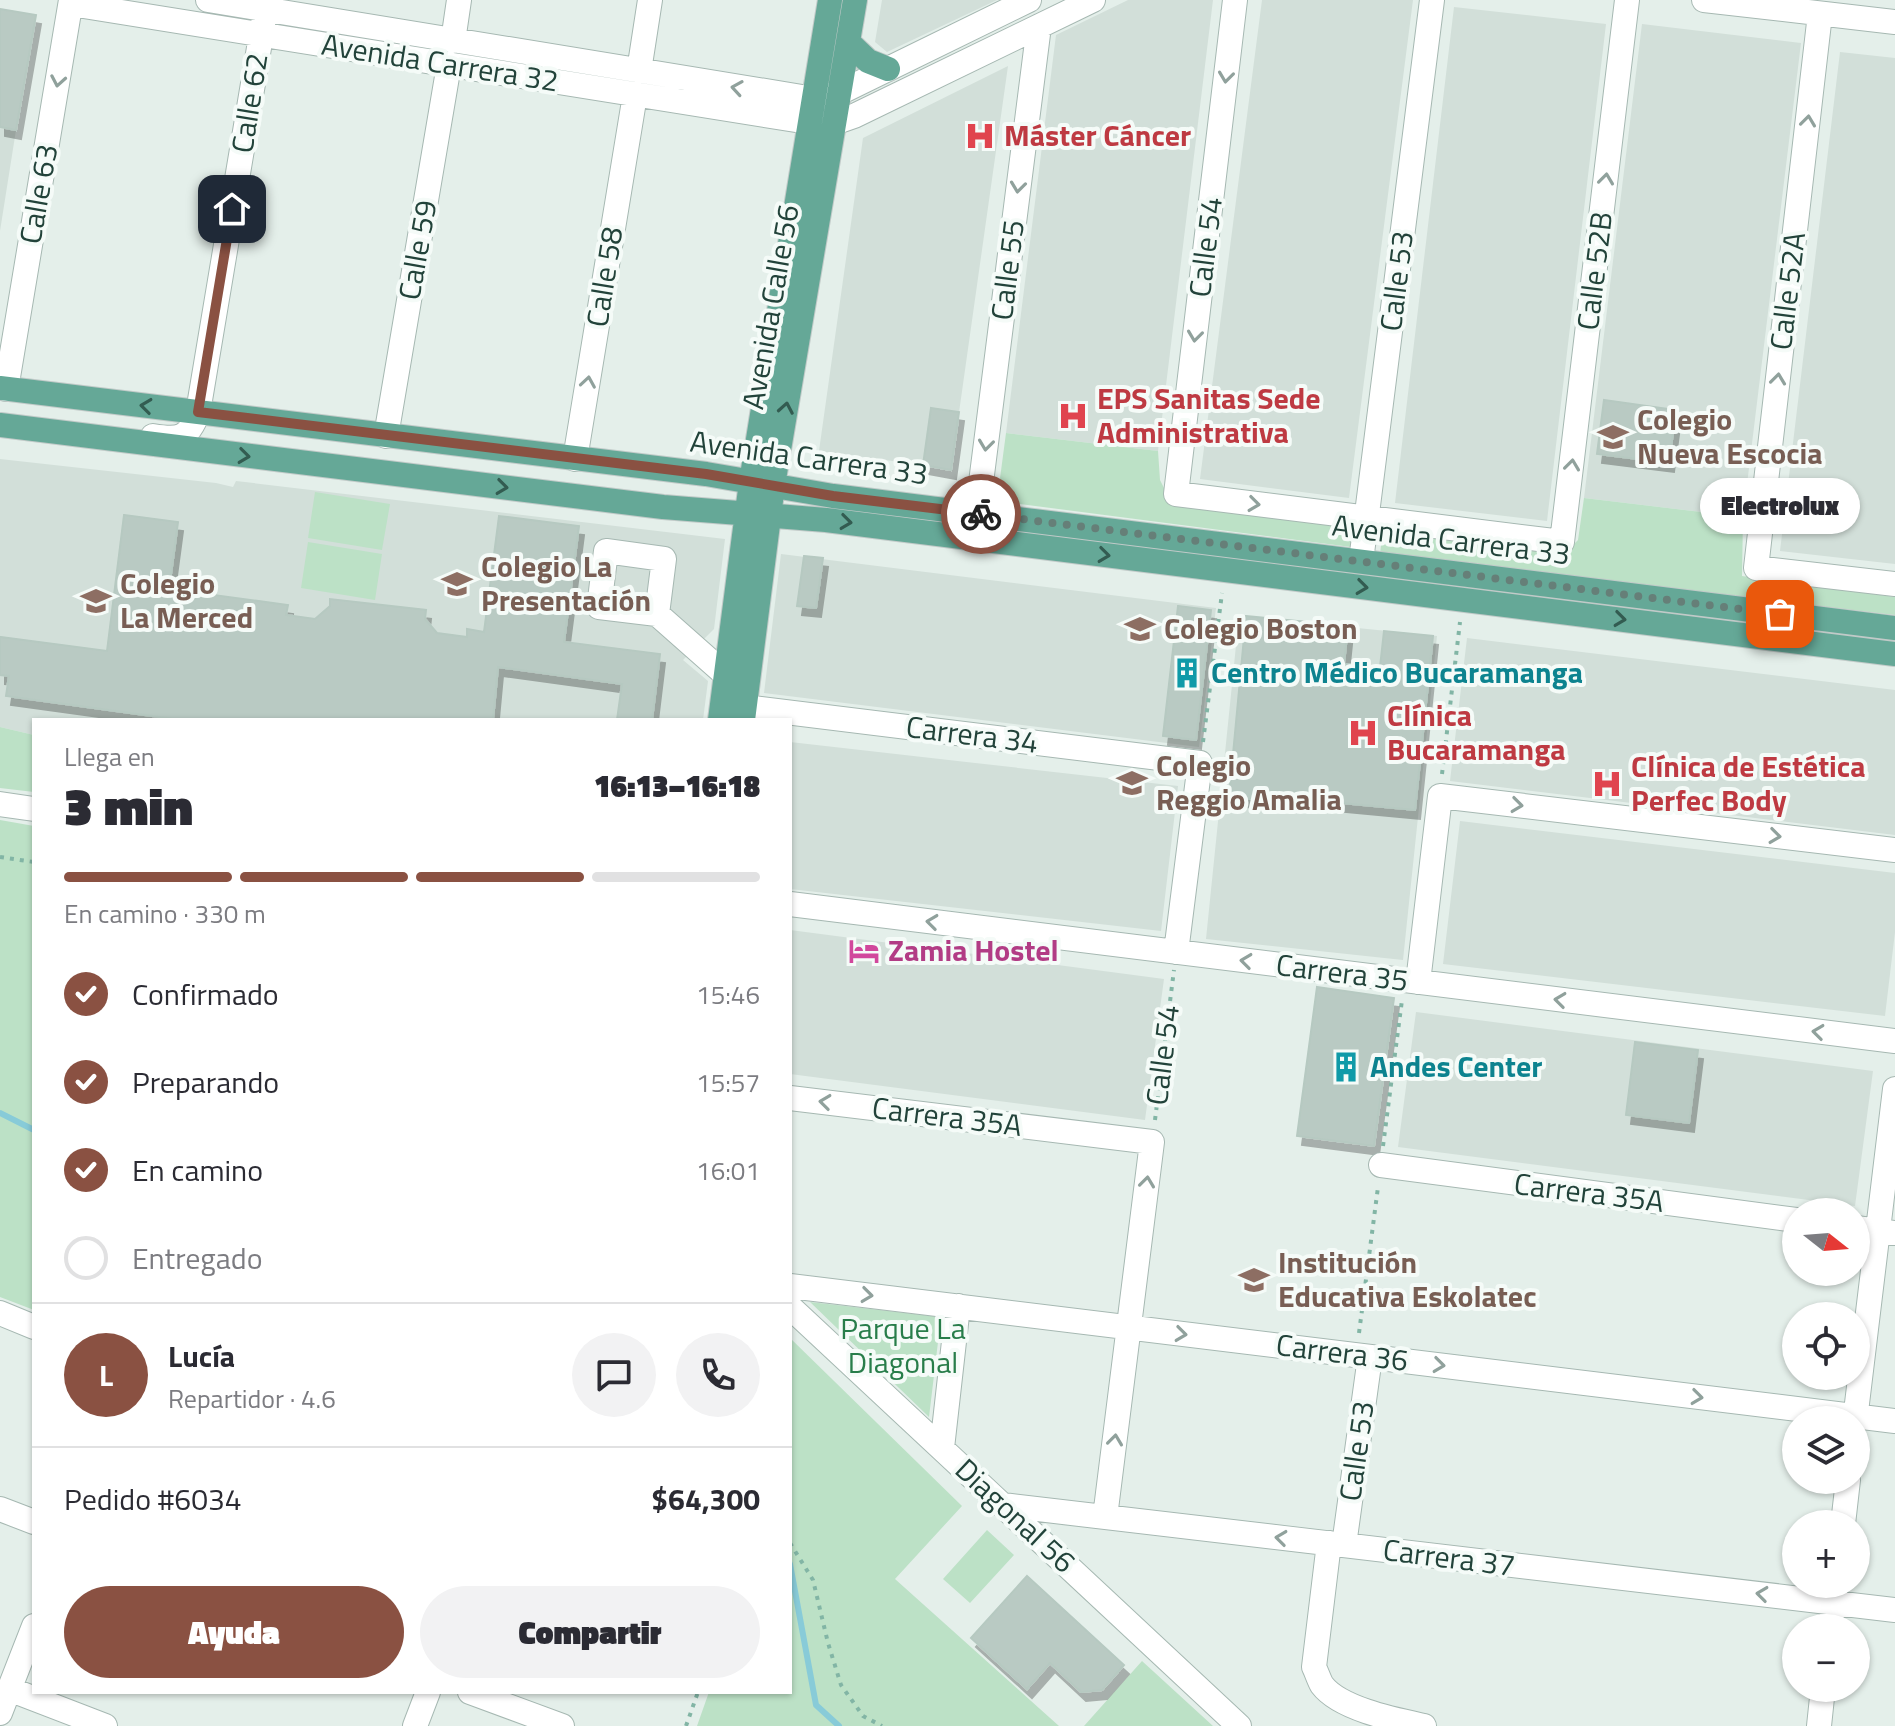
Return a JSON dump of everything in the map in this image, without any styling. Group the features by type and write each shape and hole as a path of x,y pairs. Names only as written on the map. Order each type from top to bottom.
{"main road":[{"name":"Avenida Calle 56","path":"743,713 758,514 819,115 830,0"},
{"name":"Avenida Calle 56","path":"819,115 839,93 855,0"},
{"path":"848,42 868,61 888,69"},
{"name":"Avenida Carrera 33","path":"3,388 762,483 833,496 1895,628"},
{"name":"Avenida Carrera 33","path":"0,425 648,505 826,520 1895,654"},
{"name":"Avenida Calle 56","path":"720,718 758,514"}],"street":[{"name":"Avenida Carrera 32","path":"208,0 266,5 453,41 637,83 819,115"},
{"path":"453,41 459,0"},
{"name":"Calle 58","path":"575,459 650,0"},
{"path":"839,93 888,69 984,10 1029,0"},
{"path":"819,115 854,116 1093,0"},
{"name":"Calle 54","path":"1235,0 1176,494 1367,518"},
{"name":"Calle 53","path":"1361,561 1432,0"},
{"name":"Calle 52B","path":"1367,518 1562,542 1627,0"},
{"path":"1704,0 1895,22"},
{"name":"Avenida Carrera 32","path":"71,2 449,65 637,83"},
{"name":"Calle 63","path":"3,388 71,2"},
{"name":"Calle 62","path":"181,437 193,426 198,412 266,5"},
{"name":"Calle 52A","path":"1820,14 1756,568 1895,584"},
{"name":"Calle 55","path":"977,514 1039,26"},
{"name":"Calle 59","path":"386,436 449,65"},
{"name":"Avenida Carrera 33","path":"51,432 82,427 172,439 181,437"},
{"path":"657,614 726,675"},
{"name":"Carrera 34","path":"743,713 789,718"},
{"name":"Carrera 34","path":"792,718 1200,763"},
{"path":"1176,952 1200,763"},
{"path":"1418,982 1440,796 1895,850"},
{"path":"0,804 32,809"},
{"name":"Carrera 35","path":"792,904 1895,1041"},
{"path":"1857,1406 1895,1089"},
{"name":"Carrera 35A","path":"792,1098 1152,1142"},
{"name":"Calle 54","path":"1105,1517 1152,1142"},
{"name":"Carrera 35A","path":"1381,1165 1782,1218"},
{"name":"Carrera 36","path":"792,1286 1782,1409"},
{"path":"942,1448 958,1306"},
{"name":"Diagonal 56","path":"792,1309 1239,1726"},
{"path":"0,1313 32,1326"},
{"name":"Calle 53","path":"1370,1357 1314,1667 1329,1692 1348,1703 1424,1726"},
{"name":"Carrera 36","path":"1870,1419 1895,1421"},
{"name":"Carrera 37","path":"1003,1505 1336,1544 1782,1588"},
{"path":"0,1509 32,1521"},
{"name":"Carrera 37","path":"1852,1598 1895,1610"},
{"path":"0,1713 32,1631"},
{"path":"9,1689 105,1726"},
{"path":"415,1726 427,1694"},
{"path":"475,1694 562,1726"},
{"path":"1819,1726 1822,1702"}],"path":[{"path":"1200,763 1222,593"},
{"path":"1440,796 1460,622"},
{"path":"0,857 32,862"},
{"name":"Calle 54","path":"1152,1142 1176,952"},
{"path":"792,1546 813,1580 841,1685 863,1716 882,1726"},
{"path":"686,1726 697,1694"}],"shaded area":[{"path":"882,0 997,0 887,52 875,42"},
{"path":"1128,0 1213,0 1158,451 1006,433 1056,35"},
{"path":"1262,0 1413,0 1349,498 1200,479"},
{"path":"1454,7 1606,24 1547,521 1395,503"},
{"path":"1642,24 1801,43 1743,517 1584,498"},
{"path":"1840,52 1895,58 1895,564 1780,551"},
{"path":"1008,66 951,469 819,451 863,138"},
{"path":"0,127 16,130 0,231"},
{"name":"Colegio La Presentación","path":"0,459 233,487 236,481 725,539 714,629 683,660 708,681 703,718 32,718 32,735 0,727"},
{"path":"781,554 1216,608 1199,747 764,693"},
{"path":"1239,616 1437,636 1403,960 1206,939"},
{"path":"1467,638 1895,690 1895,835 1450,781"},
{"path":"792,742 1178,786 1161,931 792,889"},
{"path":"1460,821 1895,873 1895,932 1885,1016 1443,964"},
{"path":"792,930 1164,979 1145,1120 792,1074"},
{"path":"1416,1012 1873,1071 1856,1198 1793,1198 1398,1147"}],"green space":[{"path":"1006,433 1158,451 1160,480 1170,500 1354,526 1351,547 997,501"},
{"path":"315,492 390,504 382,550 308,538"},
{"path":"1584,498 1743,517 1742,576 1895,597 1895,615 1380,554 1383,529 1567,551 1578,540"},
{"path":"308,542 382,554 375,600 301,588"},
{"path":"0,727 32,735 32,792 0,788"},
{"path":"0,820 32,826 32,1309 0,1297"},
{"name":"Parque La Diagonal","path":"810,1302 941,1317 929,1417"},
{"path":"792,1340 962,1506 895,1579 1059,1726 697,1726 708,1694 792,1694"},
{"path":"987,1530 1014,1555 970,1603 943,1579"},
{"path":"1142,1661 1213,1726 1084,1726"}],"building":[{"path":"0,9 36,15 16,130 0,127"},
{"path":"1604,400 1676,410 1669,463 1597,454"},
{"path":"931,408 959,412 951,470 923,465"},
{"path":"124,515 178,522 169,589 288,605 286,615 315,619 330,606 330,599 426,610 425,619 437,633 467,637 467,629 484,632 499,516 579,526 564,642 660,654 652,718 617,718 622,684 498,667 493,718 166,718 6,696 9,676 0,675 0,637 107,651"},
{"path":"804,556 823,558 816,608 797,606"},
{"name":"Centro Médico Bucaramanga","path":"1178,606 1211,610 1196,740 1163,736"},
{"name":"Clínica Bucaramanga","path":"1246,616 1348,626 1344,664 1380,667 1384,631 1433,636 1415,810 1288,798 1288,802 1229,797"},
{"name":"Andes Center","path":"1317,987 1394,998 1374,1146 1297,1136"},
{"path":"1635,1042 1698,1050 1689,1123 1626,1115"},
{"path":"1027,1576 1124,1665 1102,1690 1081,1692 1050,1663 1027,1689 971,1638"}],"waterway":[{"path":"0,1113 32,1129"},
{"path":"792,1575 816,1705 839,1726"}],"way so far":[{"path":"981,514 1780,614"}],"place":[{"name":"Máster Cáncer","path":"980,136"},
{"name":"EPS Sanitas Sede Administrativa","path":"1073,416"},
{"name":"Colegio Nueva Escocia","path":"1613,437"},
{"name":"Colegio La Presentación","path":"457,584"},
{"name":"Colegio La Merced","path":"96,601"},
{"name":"Electrolux","path":"1780,614"},
{"name":"Colegio Boston","path":"1140,629"},
{"name":"Centro Médico Bucaramanga","path":"1187,673"},
{"name":"Clínica Bucaramanga","path":"1363,733"},
{"name":"Colegio Reggio Amalia","path":"1132,783"},
{"name":"Clínica de Estética Perfec Body","path":"1607,784"},
{"name":"Zamia Hostel","path":"864,951"},
{"name":"Andes Center","path":"1346,1067"},
{"name":"Institución Educativa Eskolatec","path":"1254,1280"}],"route":[{"path":"232,209 198,412 706,474 833,496 981,514"}]}
